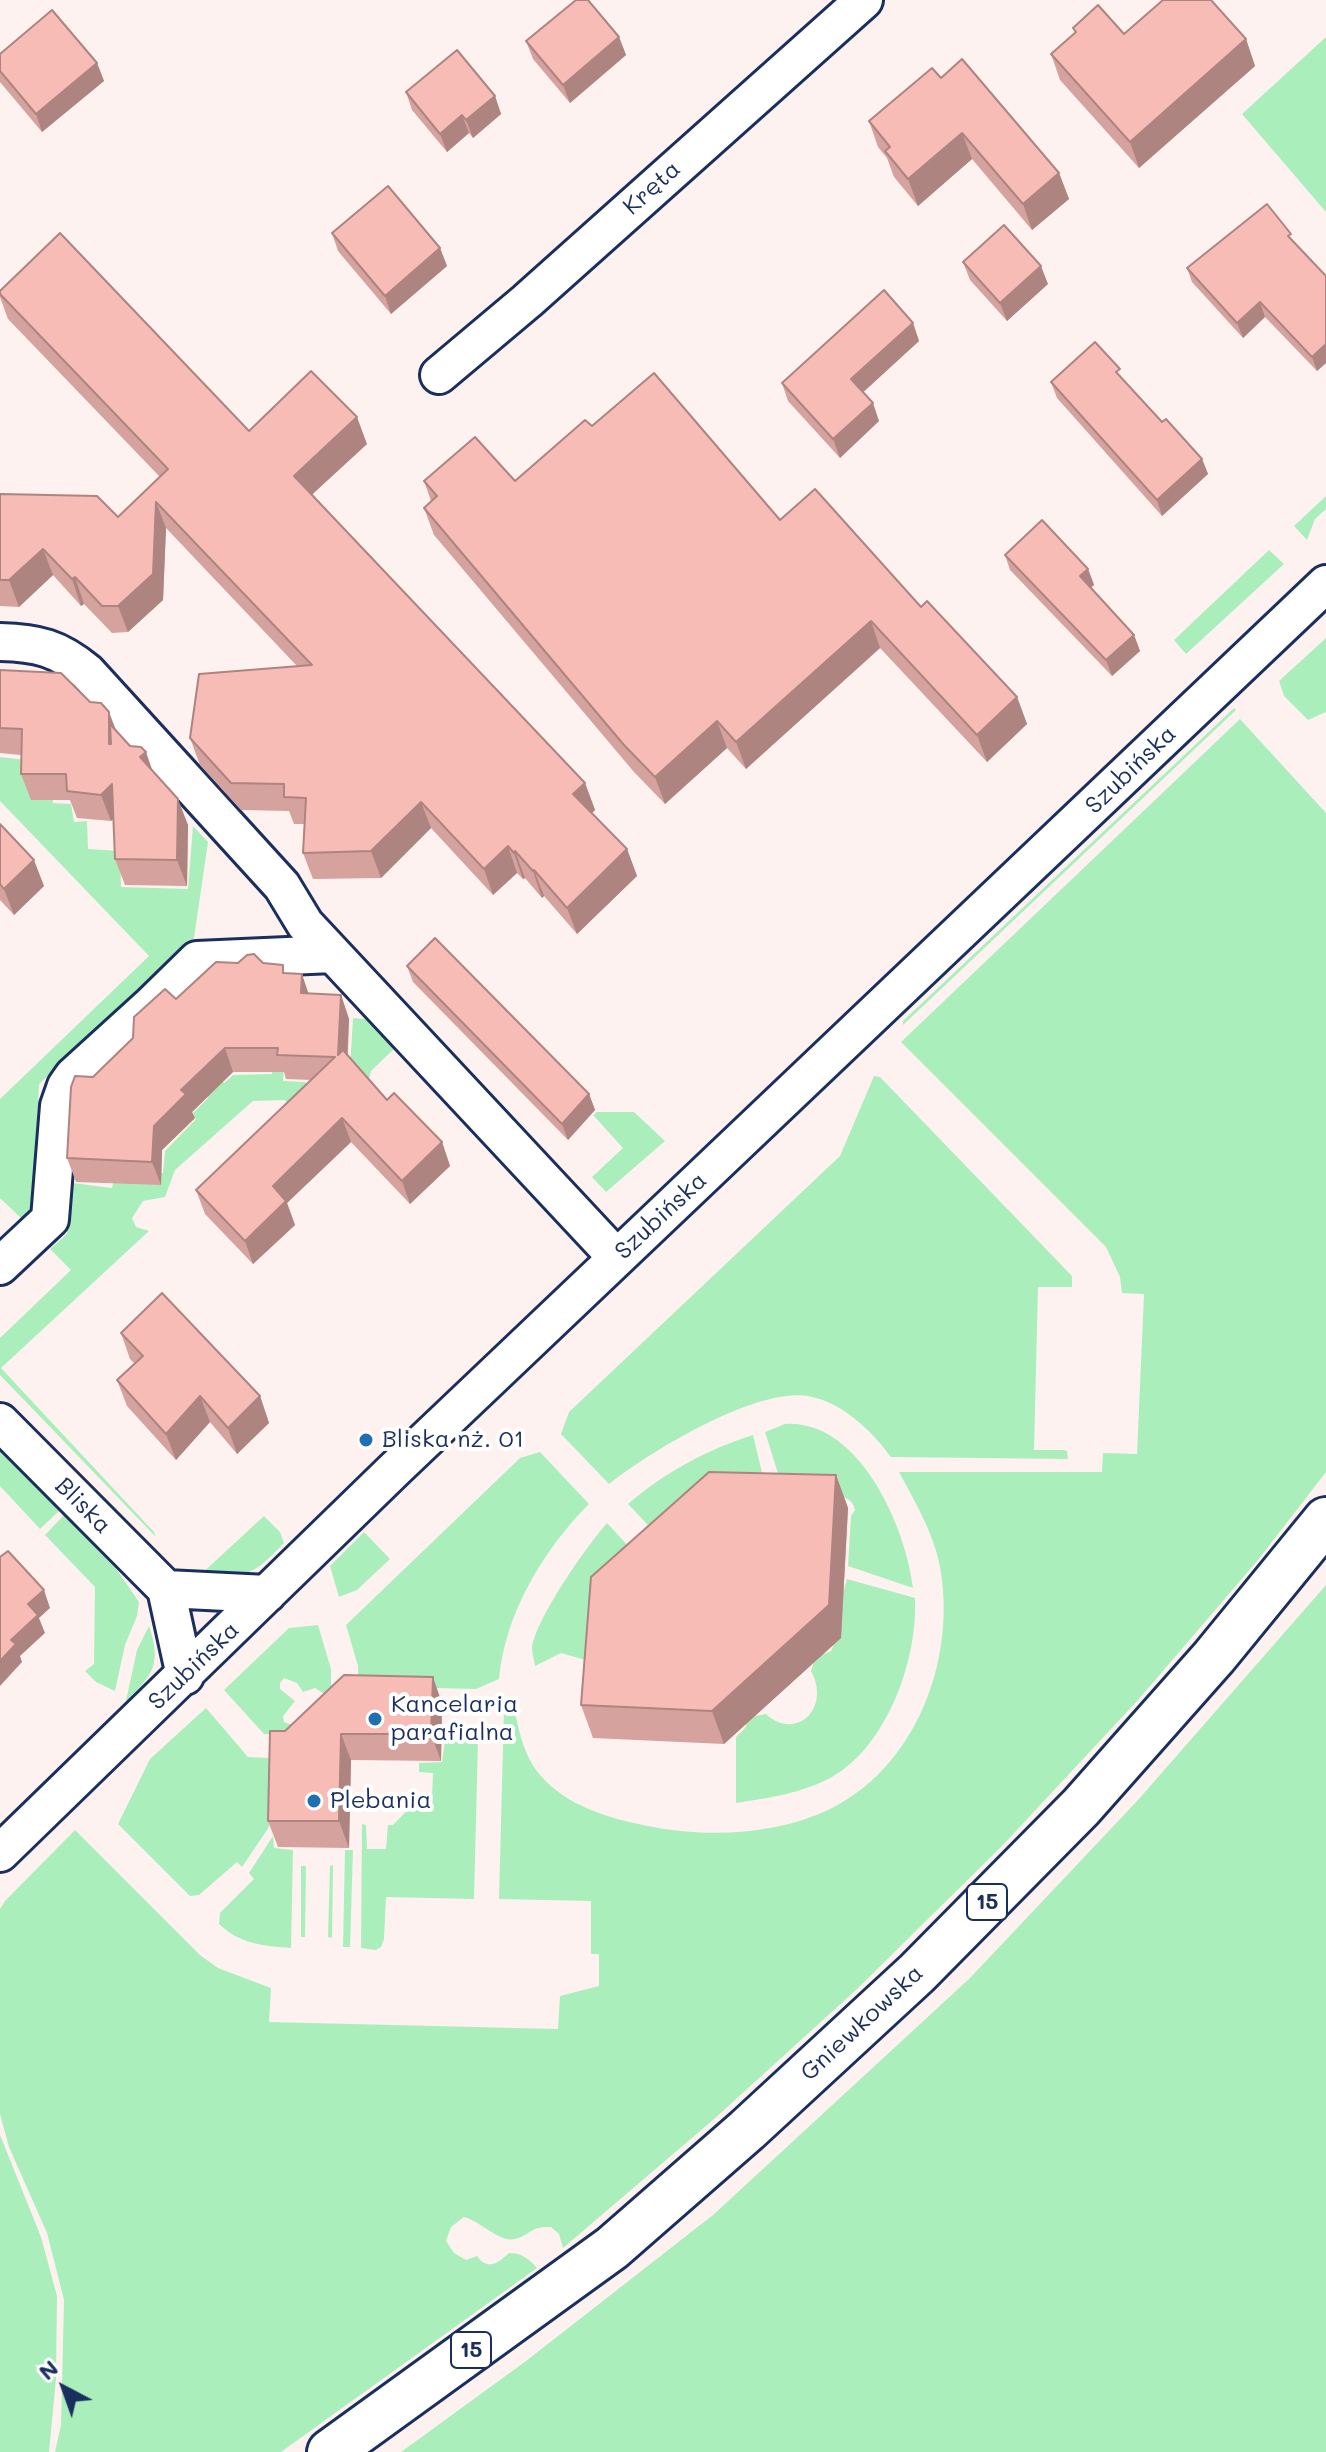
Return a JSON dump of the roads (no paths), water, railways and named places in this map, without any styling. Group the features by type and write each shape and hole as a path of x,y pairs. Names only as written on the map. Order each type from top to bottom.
{"main road":[{"name":"Gniewkowska","path":"330,2452 612,2248 747,2130 917,1973 1081,1807 1214,1657 1326,1520"}],"street":[{"name":"Kręta","path":"439,375 527,301 864,0"},
{"name":"Szubińska","path":"0,1853 617,1258 1326,584"},
{"path":"0,642 47,647 87,672 282,886 305,924 617,1258"},
{"path":"0,1266 50,1219 60,1100 73,1076 197,960 333,954"},
{"name":"Bliska","path":"0,1422 166,1589"},
{"path":"185,1676 166,1589 267,1594"}],"place":[{"name":"Bliska nż. 01","path":"366,1440"},
{"name":"Kancelaria parafialna","path":"375,1719"},
{"name":"Plebania","path":"314,1801"}]}
